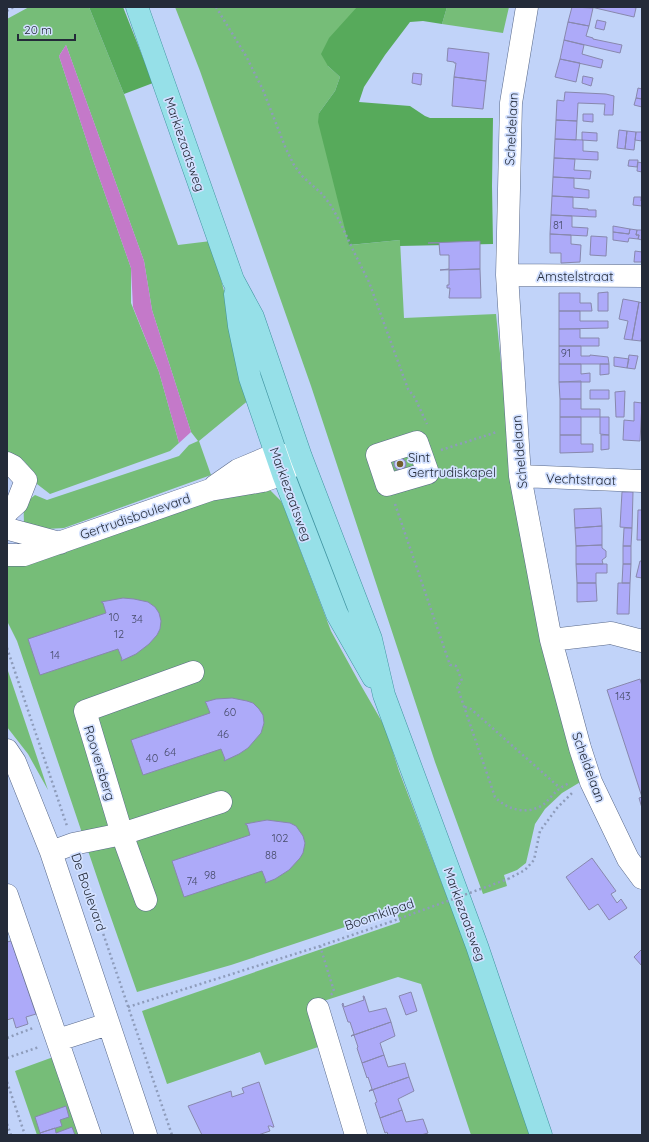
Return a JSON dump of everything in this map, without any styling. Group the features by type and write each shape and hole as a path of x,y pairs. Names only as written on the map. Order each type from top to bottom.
{"main road":[{"name":"Markiezaatsweg","path":"137,7 233,280 253,317 301,457 371,639 384,695 477,946 541,1135"},
{"name":"Markiezaatsweg","path":"233,280 239,326 250,378 280,464 337,614 384,695"}],"street":[{"name":"Scheldelaan","path":"527,7 511,103 507,275 520,476 551,640 580,748 586,785 628,859 642,878"},
{"name":"Amstelstraat","path":"507,275 642,276"},
{"path":"416,442 422,457 428,473 387,485 377,455 416,442"},
{"name":"Gertrudisboulevard","path":"7,555 24,555 210,490 238,470 280,464 301,457"},
{"path":"7,463 13,466 26,480 17,503 7,512"},
{"name":"Vechtstraat","path":"520,476 642,481"},
{"path":"7,528 60,543"},
{"path":"551,640 611,633 642,641"},
{"name":"Rooversberg","path":"146,900 122,834 85,711 193,672"},
{"name":"De Boulevard","path":"7,750 16,762 51,852 146,1135"},
{"path":"51,852 73,844 122,834 221,802"},
{"path":"7,895 90,1135"},
{"path":"318,1008 356,1135"},
{"path":"58,1040 108,1024"}],"path":[{"path":"7,11 14,7"},
{"path":"216,7 258,78 286,150 294,165 302,176 322,194 330,204 339,220 369,282 408,389 415,398 428,428"},
{"path":"422,457 502,430 517,429"},
{"path":"389,485 448,660 450,665 456,666 462,681 457,686 495,797 502,803 517,810 532,810 545,804 560,788 577,780 586,785"},
{"name":"De Boulevard","path":"7,648 172,1135"},
{"path":"465,707 471,709 560,788"},
{"name":"Boomkilpad","path":"128,1007 320,946 508,879 525,870 534,860 540,831 557,808 571,793 586,785"},
{"path":"320,946 330,978"},
{"path":"7,1058 58,1040"},
{"path":"7,1082 25,1135"},
{"path":"7,1124 11,1135"}],"green space":[{"path":"29,7 89,7 124,94 178,245 211,241 250,399 199,441 211,475 64,528 46,529 24,525 25,505 35,495 47,500 179,456 189,445 198,441 191,432 152,310 144,261 66,45 59,56 93,160 131,268 131,303 159,372 179,443 170,451 50,494 37,484 32,471 24,461 15,455 7,453 7,19"},
{"path":"89,7 123,7 153,83 124,94"},
{"path":"175,7 357,7 328,66 340,77 335,91 319,113 350,245 400,240 404,318 496,314 516,511 582,781 562,793 545,809 535,824 526,863 517,870 504,875 507,886 483,894 435,762 311,386 200,71"},
{"path":"357,7 447,7 442,24 423,21 410,22 385,55 364,87 359,102 410,106 430,118 493,118 493,244 400,246 400,240 349,245 318,122 319,113 335,91 340,77 328,66 321,54 329,38"},
{"path":"447,7 509,7 503,33 442,24"},
{"path":"270,490 281,501 285,510 331,631 385,727 399,771 489,1007 535,1135 471,1135 421,984 398,977 308,1006 321,1046 265,1065 260,1052 167,1084 142,1011 400,922 396,910 231,965 137,992 17,641 7,621 7,562 211,499"},
{"path":"7,668 48,790 28,754 7,727"},
{"path":"56,1056 83,1135 37,1135 15,1071"}],"shaded area":[{"path":"66,45 144,261 152,310 191,432 179,443 159,372 133,307 131,268 93,160 59,56"}],"building":[{"path":"572,7 593,8 589,26 568,22"},
{"path":"591,7 632,7 636,8 634,17"},
{"path":"597,20 606,22 604,30 595,28"},
{"path":"568,22 589,26 586,36 593,39 622,45 620,53 564,40"},
{"path":"564,40 584,45 582,54 603,60 601,68 560,59"},
{"path":"448,48 489,53 486,81 454,77 456,63 447,61"},
{"path":"560,59 580,63 576,82 555,77"},
{"path":"413,73 422,74 421,85 412,83"},
{"path":"583,76 593,78 591,86 582,83"},
{"path":"454,77 486,81 483,109 452,106"},
{"path":"638,88 642,89 642,99 636,98"},
{"path":"565,92 606,94 614,96 613,115 604,115 605,104 578,103 577,121 556,120 557,100 564,101"},
{"path":"636,98 642,99 642,107 634,105"},
{"path":"583,114 593,114 593,122 583,121"},
{"path":"556,120 577,121 576,140 555,139"},
{"path":"619,130 627,131 625,149 617,148"},
{"path":"627,131 636,132 634,150 625,149"},
{"path":"582,132 597,133 597,141 582,140"},
{"path":"636,132 642,132 642,141 635,140"},
{"path":"555,139 583,140 583,151 598,152 598,160 554,158"},
{"path":"554,158 575,159 574,170 591,171 590,179 553,177"},
{"path":"629,160 638,160 637,167 628,166"},
{"path":"638,162 642,163 642,172 637,171"},
{"path":"553,177 574,178 574,188 589,190 589,198 552,196"},
{"path":"552,196 573,197 573,208 596,210 596,217 551,215"},
{"path":"634,197 641,197 642,206 633,205"},
{"path":"551,215 572,216 572,227 588,228 587,236 550,234"},
{"path":"613,226 630,229 629,234 613,232"},
{"path":"630,229 637,230 636,235 639,235 638,239 629,238 628,242 613,240 613,232 629,234"},
{"path":"637,230 642,230 642,240 638,239 639,235 636,235"},
{"path":"550,234 571,235 571,244 581,245 580,262 561,263 561,253 550,253"},
{"path":"591,236 607,237 606,256 590,255"},
{"path":"480,241 480,269 440,270 449,269 449,255 440,255 439,243 428,243"},
{"path":"635,251 642,252 642,262 634,262"},
{"path":"480,269 481,298 449,298 450,288 447,288 447,285 449,285 449,270"},
{"path":"608,292 608,311 598,311 598,293"},
{"path":"559,293 580,293 580,303 591,303 592,311 559,311"},
{"path":"623,299 639,302 632,340 624,339 628,321 619,319"},
{"path":"639,302 642,303 641,341 632,340"},
{"path":"559,311 580,311 580,321 608,321 608,328 559,329"},
{"path":"559,329 580,329 580,338 599,338 599,346 559,346"},
{"path":"559,346 581,346 581,356 590,355 608,357 609,364 559,364"},
{"path":"629,355 638,356 635,369 627,368"},
{"path":"614,357 629,359 627,368 614,366"},
{"path":"559,364 581,364 581,374 590,373 590,382 559,382"},
{"path":"600,364 609,364 609,374 600,375"},
{"path":"581,381 581,399 560,399 559,382"},
{"path":"590,390 609,390 609,399 590,399"},
{"path":"625,391 624,417 616,417 615,392"},
{"path":"560,399 581,399 581,409 600,409 600,417 560,417"},
{"path":"634,402 642,403 640,441 623,440 624,420 634,421"},
{"path":"560,417 581,417 581,435 560,435"},
{"path":"600,417 609,417 609,435 600,434"},
{"path":"560,435 581,435 581,444 593,444 593,452 560,453"},
{"path":"601,435 609,435 609,449 601,450"},
{"name":"Sint Gertrudiskapel","path":"398,458 402,458 406,464 402,470 398,470 394,466 394,462"},
{"path":"622,492 633,492 632,528 620,527"},
{"path":"601,508 602,526 575,528 574,509"},
{"path":"638,510 642,510 642,540 637,540"},
{"path":"602,526 602,545 576,546 575,528"},
{"path":"624,528 632,528 631,546 623,546"},
{"path":"602,545 602,548 606,551 606,557 602,560 603,564 576,564 576,546"},
{"path":"623,546 631,546 631,564 623,564"},
{"path":"640,561 642,561 642,578 636,577"},
{"path":"576,564 607,564 607,573 596,573 596,583 577,583"},
{"path":"623,564 631,564 630,583 622,583"},
{"path":"577,583 596,583 597,601 577,602"},
{"path":"618,583 630,583 629,614 617,614"},
{"path":"123,598 148,602 155,607 159,613 161,621 160,629 149,644 136,654 121,661 122,659 118,649 40,675 28,639 106,613 103,603 101,602"},
{"path":"640,679 642,686 642,797 607,690"},
{"path":"232,698 253,703 263,715 264,723 261,733 248,748 224,761 225,759 221,749 143,775 131,740 210,713 205,702 216,699"},
{"path":"642,797 642,808 639,798"},
{"path":"267,820 290,823 296,826 303,836 305,843 303,853 289,870 275,879 265,883 266,881 262,871 184,897 172,861 250,835 247,825 245,824"},
{"path":"592,858 616,891 611,894 617,903 621,899 627,908 609,920 598,904 589,910 566,877"},
{"path":"11,941 36,1014 26,1017 28,1024 16,1028 13,1018 7,1020 7,942"},
{"path":"642,949 642,966 634,957"},
{"path":"411,992 417,1011 406,1015 399,996"},
{"path":"363,996 369,1012 386,1008 391,1022 351,1036 354,1034 342,1004 343,1003 344,1007 364,1000"},
{"path":"391,1022 395,1036 380,1043 384,1055 362,1063 354,1035 351,1036"},
{"path":"384,1055 388,1067 405,1063 409,1077 369,1091 372,1089 362,1063"},
{"path":"409,1077 414,1091 398,1099 402,1110 380,1118 375,1103 377,1102 373,1090 369,1091"},
{"path":"259,1082 274,1127 268,1126 270,1131 258,1135 202,1135 188,1106 231,1091 232,1097 244,1093 242,1088"},
{"path":"66,1106 69,1117 60,1120 62,1126 40,1133 35,1117"},
{"path":"402,1110 406,1122 423,1119 428,1133 421,1135 388,1135 387,1132 385,1133 380,1118"},
{"path":"72,1127 75,1135 41,1135 40,1133 55,1128 56,1133"}],"place":[{"name":"Sint Gertrudiskapel","path":"400,464"}]}
